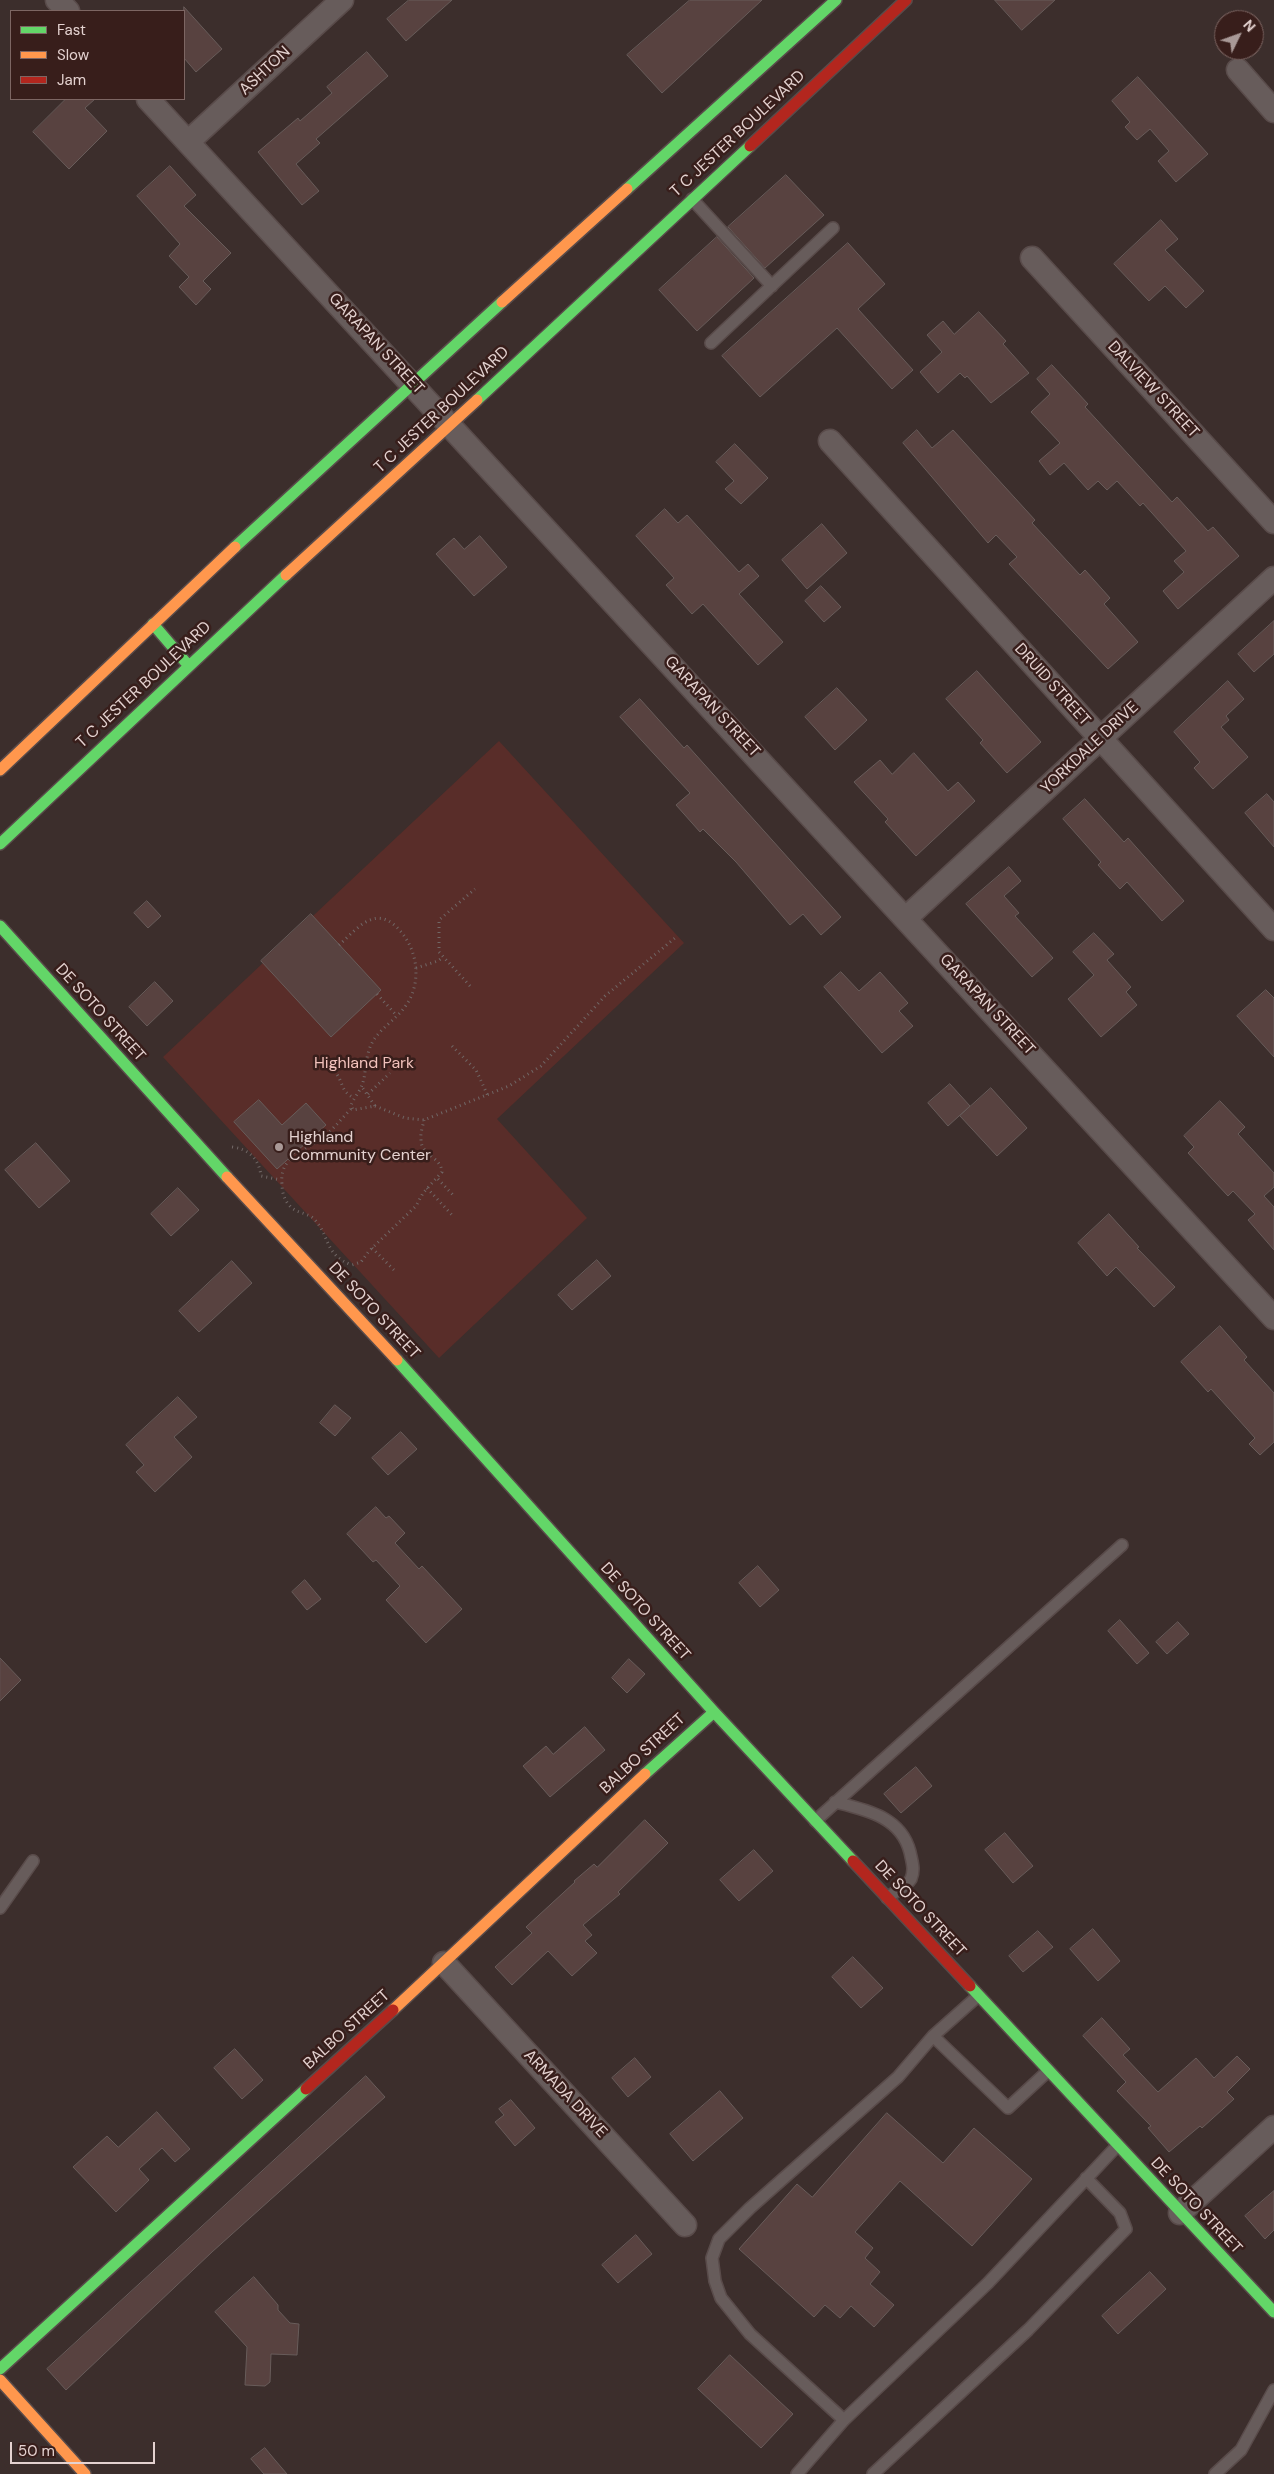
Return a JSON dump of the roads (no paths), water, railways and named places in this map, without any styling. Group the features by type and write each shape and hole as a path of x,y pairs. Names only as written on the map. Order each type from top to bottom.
{"street":[{"path":"57,0 67,10"},
{"name":"ASHTON","path":"188,142 342,0"},
{"name":"T C JESTER BOULEVARD","path":"0,770 153,624 412,383 836,0"},
{"name":"T C JESTER BOULEVARD","path":"0,844 188,665 451,424 906,0"},
{"path":"1238,70 1274,111"},
{"name":"GARAPAN STREET","path":"149,100 451,424 1274,1318"},
{"name":"DALVIEW STREET","path":"1032,258 1274,522"},
{"name":"DRUID STREET","path":"830,441 1274,929"},
{"name":"YORKDALE DRIVE","path":"906,918 1274,578"},
{"path":"153,624 188,665"},
{"name":"DE SOTO STREET","path":"0,926 261,1213 353,1311 714,1712 1117,2146 1274,2312"},
{"name":"BALBO STREET","path":"0,2369 444,1963 696,1726 714,1712"},
{"name":"ARMADA DRIVE","path":"444,1963 685,2226"},
{"path":"1180,2213 1274,2127"},
{"path":"0,2380 85,2474"}],"lane":[{"path":"692,199 772,286"},
{"path":"711,343 833,228"},
{"path":"815,1821 1122,1545"},
{"path":"835,1802 884,1817 901,1831 909,1847 914,1868 910,1880 887,1898"},
{"path":"0,1908 33,1860"},
{"path":"844,2420 750,2334 721,2298 714,2281 712,2258 719,2239 750,2208 898,2078 933,2036 978,1996"},
{"path":"933,2036 1008,2108 1048,2071"},
{"path":"797,2474 844,2420 988,2283 1117,2146"},
{"path":"873,2474 1028,2330 1126,2229 1120,2213 1086,2178"},
{"path":"1215,2474 1241,2450 1274,2390"}],"place":[{"name":"Highland Community Center","path":"279,1147"}],"park label":[{"name":"Highland Park","path":"364,1064"}]}
